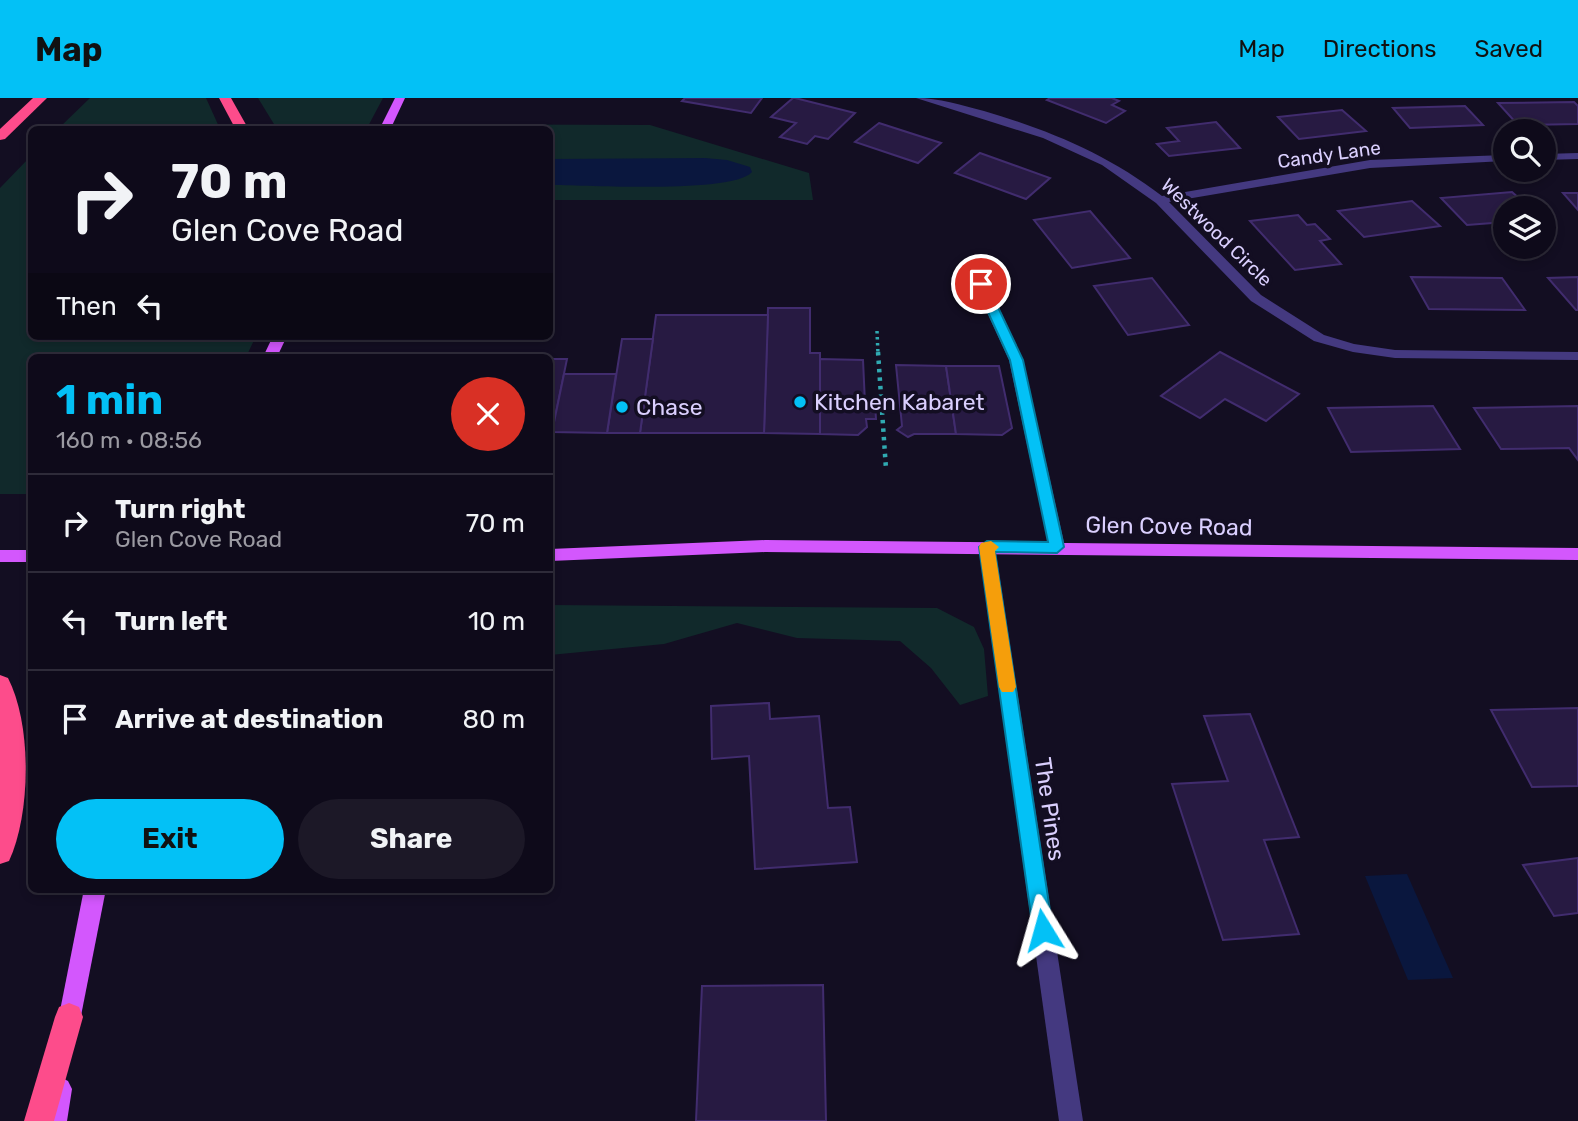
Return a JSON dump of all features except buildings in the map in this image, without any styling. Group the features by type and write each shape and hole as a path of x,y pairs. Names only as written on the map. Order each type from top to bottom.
{"highway":[{"path":"0,136 41,98"},
{"path":"225,98 241,126"},
{"path":"0,684 10,712 14,739 9,810 0,853"},
{"path":"39,1121 69,1017"}],"main road":[{"path":"386,126 400,98"},
{"name":"Glen Cove Road","path":"553,555 765,547 1057,547 1578,554"},
{"path":"0,556 28,556"},
{"path":"55,1121 69,1017 95,893"}],"street":[{"name":"Westwood Circle","path":"920,98 967,110 1070,145 1146,188 1256,298 1319,338 1353,348 1395,354 1578,356"},
{"path":"967,110 981,98"},
{"path":"1556,157 1578,156"},
{"name":"Candy Lane","path":"1160,201 1370,164 1493,159"},
{"path":"981,284 1016,360 1057,547"},
{"name":"The Pines","path":"987,547 1072,1121"}],"path":[{"path":"877,331 886,470"}],"green space":[{"path":"90,98 206,98 219,126 61,126"},
{"path":"258,98 383,98 368,126 275,126"},
{"path":"650,125 809,173 813,200 553,200 553,126 403,126"},
{"path":"28,159 28,340 254,340 247,354 28,354 28,494 0,494 0,188"},
{"path":"553,605 937,608 974,627 984,649 988,696 960,705 931,668 900,641 797,638 737,623 664,644 553,655"}],"water":[{"path":"705,158 727,160 750,167 752,172 740,179 689,186 553,185 553,159"},
{"path":"1407,874 1453,978 1408,980 1365,876"}],"slow traffic":[{"path":"991,547 987,547 1008,687"}],"place":[{"name":"Kitchen Kabaret","path":"800,402"},
{"name":"Chase","path":"622,407"}],"route":[{"path":"981,284 1016,360 1057,547 987,547 1043,930"}]}
